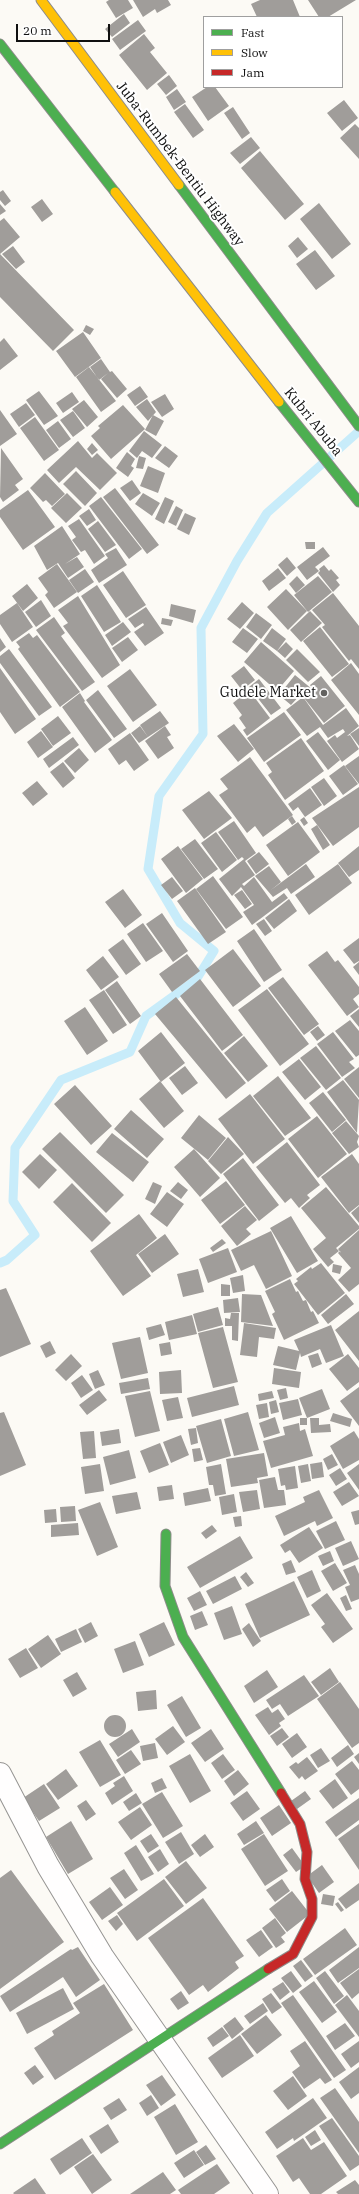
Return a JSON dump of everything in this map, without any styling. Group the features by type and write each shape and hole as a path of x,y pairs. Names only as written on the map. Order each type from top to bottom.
{"main road":[{"name":"Juba-Rumbek-Bentiu Highway","path":"41,0 296,344 359,426"},
{"name":"Kubri Abuba","path":"0,44 256,373 359,502"},
{"path":"0,2144 293,1954 312,1917 312,1899 305,1879 307,1852 300,1824 183,1637 165,1586 166,1534"}],"street":[{"path":"0,1774 48,1866 98,1950 161,2039 266,2194"}],"building":[{"path":"109,0 128,0 133,8 116,18 106,2"},
{"path":"133,0 168,0 171,5 157,13 155,9 143,17"},
{"path":"260,0 293,0 300,16 257,16 251,4"},
{"path":"308,0 356,0 330,16 318,16"},
{"path":"124,14 130,23 112,37 105,29"},
{"path":"138,20 146,31 120,50 112,39"},
{"path":"144,34 155,48 150,52 167,73 147,90 119,55"},
{"path":"169,75 177,86 166,95 157,84"},
{"path":"206,88 216,88 229,106 208,121 192,97"},
{"path":"177,89 186,102 174,110 166,97"},
{"path":"344,100 358,118 342,131 327,113"},
{"path":"185,104 204,130 193,138 174,112"},
{"path":"233,107 250,133 242,139 224,113"},
{"path":"355,124 359,128 359,159 340,138"},
{"path":"251,137 260,148 240,164 230,153"},
{"path":"260,151 304,204 285,220 241,168"},
{"path":"3,190 11,201 5,206 0,200 0,192"},
{"path":"42,199 53,214 42,222 31,207"},
{"path":"319,203 351,244 332,259 300,219"},
{"path":"0,204 6,211 0,215"},
{"path":"4,218 20,237 0,254 0,221"},
{"path":"298,237 308,249 297,258 288,246"},
{"path":"13,246 25,262 16,269 2,254"},
{"path":"315,250 335,276 316,290 296,264"},
{"path":"0,254 74,330 53,351 0,297"},
{"path":"86,325 94,329 90,335 83,331"},
{"path":"83,332 101,358 75,377 56,351"},
{"path":"4,338 18,356 0,370 0,342"},
{"path":"101,359 110,372 112,371 127,389 117,398 101,379 108,373 99,380 90,367"},
{"path":"89,367 116,401 101,412 76,377"},
{"path":"140,386 148,397 135,406 127,395"},
{"path":"39,391 58,416 44,425 26,400"},
{"path":"72,392 79,402 63,413 56,403"},
{"path":"165,394 174,409 162,417 151,402"},
{"path":"147,399 156,412 148,421 136,407"},
{"path":"84,400 98,417 87,427 72,409"},
{"path":"26,403 35,415 19,427 10,414"},
{"path":"123,405 145,429 111,459 91,436 100,428 98,426"},
{"path":"0,410 17,434 0,446"},
{"path":"73,411 85,428 73,437 60,420"},
{"path":"153,415 164,421 156,436 145,430"},
{"path":"35,417 59,450 44,461 20,428"},
{"path":"58,421 71,439 59,448 46,430"},
{"path":"144,431 162,445 152,458 142,451 137,458 129,451"},
{"path":"78,441 92,458 97,453 117,473 100,490 76,467 59,483 47,470"},
{"path":"92,443 98,450 92,455 87,449"},
{"path":"165,446 178,456 169,468 155,458"},
{"path":"1,448 23,479 15,485 19,490 3,502 0,497"},
{"path":"127,452 135,459 131,466 134,468 128,477 116,468"},
{"path":"139,456 146,458 143,469 136,468"},
{"path":"148,466 165,473 158,493 140,486"},
{"path":"76,471 97,493 85,506 63,484"},
{"path":"45,473 65,494 52,506 46,500 43,502 30,488"},
{"path":"132,480 141,493 130,501 120,488"},
{"path":"115,488 159,545 147,554 103,497"},
{"path":"28,490 55,527 23,550 0,517 0,510"},
{"path":"67,493 82,508 66,523 51,508"},
{"path":"143,493 160,503 152,516 135,504"},
{"path":"101,497 142,549 129,559 89,506"},
{"path":"165,497 174,501 164,524 155,519"},
{"path":"176,506 183,510 176,526 168,522"},
{"path":"89,509 96,520 87,526 79,516"},
{"path":"185,513 196,518 189,535 177,529"},
{"path":"79,519 105,556 94,564 85,550 81,552 72,540 76,537 68,526"},
{"path":"98,521 116,545 105,552 88,529"},
{"path":"62,526 80,554 65,564 77,557 84,567 68,578 58,563 47,570 34,546"},
{"path":"305,542 315,542 315,549 306,549"},
{"path":"323,547 330,556 315,567 319,571 307,580 297,567"},
{"path":"116,548 127,565 99,583 91,570 108,558 105,554"},
{"path":"287,557 296,568 287,576 278,565"},
{"path":"57,564 77,592 54,608 45,595 48,592 38,578"},
{"path":"324,565 329,571 331,569 339,578 336,580 340,585 333,592 318,573 320,571 319,569"},
{"path":"278,568 286,578 269,591 262,581"},
{"path":"85,569 94,582 78,593 69,580"},
{"path":"123,571 146,605 126,618 103,585"},
{"path":"297,576 305,585 296,593 289,584"},
{"path":"318,576 332,592 308,612 294,595"},
{"path":"27,584 38,598 23,611 12,596"},
{"path":"97,585 121,622 104,632 81,596"},
{"path":"286,589 307,611 288,630 267,607"},
{"path":"333,593 359,626 359,669 351,659 349,661 322,627 325,625 312,610"},
{"path":"78,596 120,665 102,678 63,626 68,623 58,610"},
{"path":"41,600 51,616 36,627 25,612"},
{"path":"242,602 254,613 240,629 227,619"},
{"path":"17,603 33,627 12,642 0,624 0,615"},
{"path":"171,604 196,610 193,623 169,616"},
{"path":"146,607 164,633 145,646 134,632 144,625 143,623 135,628 128,619"},
{"path":"310,611 322,623 301,642 290,630"},
{"path":"256,613 272,625 261,639 246,627"},
{"path":"54,617 65,633 61,636 95,682 82,691 36,630"},
{"path":"162,618 173,620 171,626 161,624"},
{"path":"123,622 131,632 112,646 105,635"},
{"path":"320,627 349,664 332,677 303,641"},
{"path":"243,628 258,639 247,653 232,642"},
{"path":"272,628 286,639 277,651 263,641"},
{"path":"29,633 33,638 37,635 80,692 60,707 18,649 20,647 16,642"},
{"path":"128,637 138,650 122,662 112,648"},
{"path":"0,638 6,647 0,652"},
{"path":"261,642 294,671 277,691 244,662"},
{"path":"286,642 293,649 285,658 277,651"},
{"path":"9,649 52,707 39,716 0,663 0,656"},
{"path":"297,649 320,672 308,682 286,660"},
{"path":"351,663 359,674 359,715 331,680"},
{"path":"244,666 255,680 242,690 231,676"},
{"path":"0,668 36,719 15,734 0,712"},
{"path":"130,669 157,705 133,722 107,686"},
{"path":"295,675 312,689 304,697 301,694 291,705 279,695"},
{"path":"321,676 345,706 324,723 304,698 314,691 310,685"},
{"path":"259,679 281,708 271,715 249,687"},
{"path":"98,690 127,729 114,738 86,700"},
{"path":"249,690 270,718 247,736 243,730 246,728 239,718 242,715 233,703"},
{"path":"80,693 85,701 84,702 112,740 95,753 62,707"},
{"path":"303,697 323,725 346,708 359,726 347,736 350,735 359,749 342,762 327,741 335,735 337,738 345,732 343,729 328,738 320,727 307,736 286,710"},
{"path":"160,711 169,723 148,737 140,725"},
{"path":"284,712 301,735 264,762 247,738"},
{"path":"58,716 71,733 53,746 41,729"},
{"path":"234,724 254,749 238,762 217,736"},
{"path":"140,726 148,737 139,743 131,733"},
{"path":"165,726 171,735 167,737 174,748 158,759 145,741"},
{"path":"359,728 359,746 350,734"},
{"path":"41,731 53,747 38,758 27,742"},
{"path":"318,732 340,760 328,770 306,741"},
{"path":"130,733 149,760 134,771 126,760 119,765 108,749"},
{"path":"73,737 79,745 49,768 43,759"},
{"path":"301,738 324,771 285,800 268,775 272,772 266,763"},
{"path":"79,748 89,760 75,773 64,761"},
{"path":"359,756 359,784 345,766"},
{"path":"250,757 293,815 263,837 255,826 247,833 219,795 228,789 220,779"},
{"path":"63,762 75,778 63,788 50,772"},
{"path":"344,765 358,784 343,795 329,776"},
{"path":"324,778 337,796 324,806 311,787"},
{"path":"37,781 48,794 33,806 22,793"},
{"path":"359,787 359,827 333,846 312,818"},
{"path":"310,788 322,805 305,817 298,807 293,811 288,804"},
{"path":"209,791 232,818 204,839 182,810"},
{"path":"292,816 296,822 292,825 288,819"},
{"path":"304,817 308,823 304,826 300,820"},
{"path":"234,821 256,853 245,861 255,875 242,884 244,886 254,877 272,902 284,893 288,898 252,925 243,912 254,905 241,887 232,896 219,879 244,859 242,857 238,860 218,832"},
{"path":"298,822 320,852 288,876 266,845"},
{"path":"317,825 330,845 323,850 311,829"},
{"path":"216,832 237,860 222,872 201,843"},
{"path":"195,839 218,869 204,879 181,849"},
{"path":"178,846 203,879 186,893 161,859"},
{"path":"359,846 359,870 349,877 338,863"},
{"path":"259,852 269,864 256,874 247,861"},
{"path":"306,864 315,877 291,894 287,888 273,897 255,876 269,866 281,882 271,890"},
{"path":"338,864 352,883 309,915 295,895"},
{"path":"213,876 243,917 226,929 196,889"},
{"path":"172,877 183,891 172,899 161,885"},
{"path":"195,888 226,932 208,944 177,901"},
{"path":"123,889 142,915 125,928 105,902"},
{"path":"242,890 252,904 245,909 234,895"},
{"path":"289,899 297,911 274,929 265,918"},
{"path":"162,913 188,951 173,962 146,924"},
{"path":"264,919 272,931 265,936 256,924"},
{"path":"143,923 163,951 146,962 127,934"},
{"path":"254,929 282,970 264,982 237,941"},
{"path":"359,938 359,961 354,964 343,950"},
{"path":"123,939 141,964 126,975 108,950"},
{"path":"233,949 261,986 233,1007 205,970"},
{"path":"327,951 335,962 338,960 359,987 359,994 353,999 359,1007 347,1016 308,965"},
{"path":"187,954 200,971 172,992 159,974"},
{"path":"103,956 119,977 101,990 86,970"},
{"path":"359,962 359,975 353,967"},
{"path":"283,977 319,1024 304,1035 268,988"},
{"path":"200,979 243,1035 222,1051 180,996"},
{"path":"117,981 141,1016 130,1024 105,990"},
{"path":"267,989 309,1044 280,1066 238,1010"},
{"path":"104,990 127,1025 113,1034 89,1000"},
{"path":"176,997 246,1083 226,1099 155,1014"},
{"path":"85,1007 108,1041 87,1055 64,1021"},
{"path":"359,1009 359,1027 350,1016"},
{"path":"350,1020 359,1031 359,1055 356,1057 335,1031"},
{"path":"318,1026 325,1035 317,1041 310,1032"},
{"path":"161,1032 185,1063 161,1082 138,1051"},
{"path":"333,1032 354,1059 349,1062 355,1068 342,1077 317,1044"},
{"path":"244,1036 268,1066 248,1082 224,1053"},
{"path":"316,1046 341,1078 326,1090 300,1058"},
{"path":"299,1059 321,1087 305,1100 282,1072"},
{"path":"185,1066 198,1083 182,1095 169,1078"},
{"path":"359,1067 359,1098 344,1079"},
{"path":"278,1076 311,1118 285,1136 253,1096"},
{"path":"343,1080 359,1100 357,1133 327,1092"},
{"path":"160,1081 184,1111 164,1128 139,1099"},
{"path":"75,1085 112,1126 91,1145 54,1104"},
{"path":"323,1092 346,1120 332,1132 309,1103"},
{"path":"250,1094 285,1139 253,1164 218,1119"},
{"path":"131,1110 164,1139 147,1158 114,1129"},
{"path":"199,1115 226,1138 208,1160 181,1138"},
{"path":"317,1116 347,1154 318,1178 288,1139"},
{"path":"346,1121 359,1136 357,1142 359,1147 349,1154 332,1133"},
{"path":"60,1132 124,1195 106,1213 42,1149"},
{"path":"112,1133 149,1162 133,1182 96,1152"},
{"path":"228,1137 244,1154 221,1174 208,1161"},
{"path":"287,1142 320,1185 307,1195 310,1198 299,1208 291,1198 285,1203 256,1167"},
{"path":"194,1149 220,1178 200,1197 174,1167"},
{"path":"40,1154 57,1170 39,1189 22,1172"},
{"path":"352,1154 359,1164 359,1205 349,1213 321,1177"},
{"path":"243,1158 279,1205 259,1221 223,1174"},
{"path":"226,1181 245,1205 220,1224 201,1200"},
{"path":"153,1182 162,1186 155,1204 145,1199"},
{"path":"178,1182 188,1190 181,1199 170,1191"},
{"path":"72,1183 111,1223 92,1242 53,1202"},
{"path":"326,1187 359,1226 359,1229 336,1248 339,1251 330,1258 334,1262 328,1267 313,1249 326,1238 301,1208"},
{"path":"167,1192 184,1204 167,1227 150,1214"},
{"path":"245,1206 257,1220 246,1229 251,1234 237,1246 221,1226"},
{"path":"359,1206 359,1223 351,1213"},
{"path":"139,1214 157,1238 136,1255 151,1276 123,1296 90,1251"},
{"path":"291,1216 318,1261 297,1273 270,1228"},
{"path":"359,1230 359,1284 349,1292 338,1280 351,1268 338,1253 340,1251 338,1249"},
{"path":"271,1231 292,1276 266,1289 254,1265 241,1271 231,1250"},
{"path":"165,1234 179,1254 152,1273 138,1254"},
{"path":"222,1239 226,1243 213,1252 210,1248"},
{"path":"228,1248 237,1272 208,1283 199,1259"},
{"path":"321,1263 345,1293 318,1315 294,1284 298,1281 296,1279 311,1267 312,1269"},
{"path":"333,1264 342,1266 340,1274 332,1272"},
{"path":"198,1269 204,1292 183,1297 177,1274"},
{"path":"243,1275 245,1291 233,1293 230,1278"},
{"path":"290,1279 296,1292 298,1291 303,1301 306,1300 311,1312 313,1311 319,1323 284,1340 272,1314 275,1312 265,1291"},
{"path":"221,1284 230,1285 230,1296 221,1296"},
{"path":"6,1288 31,1344 0,1357 0,1290"},
{"path":"242,1294 261,1295 273,1326 241,1322"},
{"path":"346,1294 354,1304 328,1324 321,1315"},
{"path":"238,1298 240,1312 224,1313 223,1300"},
{"path":"218,1307 223,1325 198,1332 193,1314"},
{"path":"359,1311 359,1361 335,1330"},
{"path":"231,1313 239,1313 238,1341 232,1340 232,1326 225,1326 225,1318 230,1319"},
{"path":"192,1315 197,1334 169,1340 165,1322"},
{"path":"244,1323 276,1328 274,1339 259,1337 257,1357 240,1355"},
{"path":"161,1324 165,1335 149,1340 146,1328"},
{"path":"331,1325 344,1356 326,1363 320,1349 301,1357 300,1353 296,1370 273,1365 278,1346 299,1351 294,1340"},
{"path":"223,1327 238,1382 213,1388 198,1333"},
{"path":"140,1337 148,1373 121,1379 112,1343"},
{"path":"50,1341 56,1353 46,1358 40,1346"},
{"path":"170,1342 172,1354 161,1356 159,1344"},
{"path":"318,1353 322,1364 312,1368 308,1356"},
{"path":"71,1354 82,1366 66,1381 55,1370"},
{"path":"348,1354 359,1368 359,1382 347,1391 329,1369"},
{"path":"274,1368 301,1372 299,1388 272,1384"},
{"path":"98,1370 105,1385 95,1389 89,1374"},
{"path":"181,1370 182,1393 160,1394 159,1372"},
{"path":"82,1375 93,1390 81,1398 71,1383"},
{"path":"148,1378 150,1389 121,1394 119,1383"},
{"path":"234,1386 239,1405 192,1417 187,1398"},
{"path":"359,1387 359,1426 340,1401"},
{"path":"286,1388 288,1398 280,1400 277,1390"},
{"path":"322,1389 330,1409 307,1418 299,1398"},
{"path":"99,1390 107,1400 87,1415 79,1405"},
{"path":"150,1391 160,1431 135,1437 125,1396"},
{"path":"272,1391 274,1398 259,1401 258,1394"},
{"path":"178,1397 183,1418 167,1421 162,1400"},
{"path":"298,1399 302,1415 283,1420 279,1403"},
{"path":"276,1400 279,1412 271,1414 269,1402"},
{"path":"267,1403 269,1417 259,1419 256,1405"},
{"path":"4,1412 26,1465 0,1476 0,1413"},
{"path":"248,1412 259,1450 234,1456 224,1419"},
{"path":"333,1413 352,1419 350,1427 330,1421"},
{"path":"275,1417 280,1433 264,1438 259,1423"},
{"path":"300,1418 307,1418 307,1425 300,1425"},
{"path":"310,1418 319,1418 319,1425 330,1424 331,1432 311,1433"},
{"path":"221,1419 231,1456 207,1463 196,1426"},
{"path":"299,1423 300,1431 305,1429 313,1456 271,1468 263,1441 285,1435 283,1427"},
{"path":"196,1428 198,1443 191,1445 188,1429"},
{"path":"119,1429 121,1443 102,1446 100,1432"},
{"path":"94,1431 96,1458 83,1459 80,1432"},
{"path":"354,1431 359,1439 359,1460 343,1469 330,1446"},
{"path":"181,1435 189,1455 171,1463 163,1442"},
{"path":"160,1443 169,1465 149,1473 140,1451"},
{"path":"200,1448 203,1460 194,1462 192,1449"},
{"path":"129,1450 136,1478 110,1485 103,1457"},
{"path":"264,1453 268,1476 257,1478 258,1483 231,1487 226,1459"},
{"path":"332,1454 338,1465 328,1470 323,1459"},
{"path":"322,1462 324,1477 312,1479 310,1464"},
{"path":"100,1464 104,1491 85,1494 81,1467"},
{"path":"221,1464 226,1494 215,1496 213,1485 209,1485 206,1467"},
{"path":"308,1464 311,1481 301,1483 298,1466"},
{"path":"359,1464 359,1490 347,1473"},
{"path":"295,1466 298,1488 286,1490 285,1485 281,1486 278,1469"},
{"path":"340,1468 347,1479 336,1486 329,1475"},
{"path":"275,1477 278,1490 284,1490 286,1505 264,1508 259,1480"},
{"path":"349,1482 359,1496 342,1506 333,1492"},
{"path":"172,1485 174,1499 159,1501 157,1487"},
{"path":"208,1488 211,1501 185,1506 183,1493"},
{"path":"257,1490 260,1509 243,1512 239,1492"},
{"path":"319,1490 333,1518 317,1526 315,1521 284,1536 275,1516 305,1502 303,1497"},
{"path":"137,1492 141,1509 116,1514 112,1496"},
{"path":"234,1494 237,1512 222,1515 219,1497"},
{"path":"100,1502 118,1547 97,1556 78,1510"},
{"path":"75,1506 76,1521 61,1522 60,1507"},
{"path":"56,1509 57,1522 45,1523 44,1510"},
{"path":"359,1510 359,1524 355,1525 351,1512"},
{"path":"241,1516 242,1526 235,1527 233,1517"},
{"path":"336,1521 345,1540 325,1549 316,1531"},
{"path":"78,1523 79,1535 51,1537 51,1525"},
{"path":"212,1525 217,1531 206,1539 201,1533"},
{"path":"309,1527 323,1548 299,1563 290,1550 285,1553 280,1545"},
{"path":"240,1536 253,1558 200,1588 187,1567"},
{"path":"351,1541 359,1559 343,1566 335,1548"},
{"path":"330,1551 334,1561 323,1566 318,1556"},
{"path":"291,1560 296,1572 286,1575 282,1564"},
{"path":"335,1563 347,1583 333,1591 321,1571"},
{"path":"355,1565 359,1574 359,1599 351,1602 345,1587 350,1585 343,1570"},
{"path":"312,1570 321,1591 307,1598 297,1577"},
{"path":"246,1572 254,1583 248,1587 240,1577"},
{"path":"235,1576 242,1589 213,1604 206,1591"},
{"path":"294,1581 310,1615 260,1638 245,1604"},
{"path":"200,1591 207,1605 194,1611 187,1598"},
{"path":"327,1593 353,1629 333,1643 321,1627 325,1624 311,1605"},
{"path":"346,1595 352,1609 346,1611 340,1598"},
{"path":"232,1606 242,1634 224,1640 214,1613"},
{"path":"202,1611 208,1625 195,1630 190,1616"},
{"path":"91,1622 98,1636 85,1643 78,1629"},
{"path":"164,1622 175,1645 149,1657 139,1634"},
{"path":"249,1623 261,1641 253,1647 242,1629"},
{"path":"76,1629 82,1642 61,1652 55,1639"},
{"path":"48,1635 61,1654 41,1668 28,1649"},
{"path":"135,1641 144,1665 123,1673 114,1649"},
{"path":"26,1648 38,1668 20,1678 8,1659"},
{"path":"330,1668 339,1682 321,1695 311,1682"},
{"path":"267,1670 278,1687 254,1703 244,1686"},
{"path":"77,1672 87,1689 73,1697 63,1680"},
{"path":"304,1675 319,1696 288,1716 280,1704 272,1709 266,1700"},
{"path":"340,1682 359,1709 359,1743 352,1748 317,1699"},
{"path":"156,1690 157,1709 138,1711 136,1692"},
{"path":"182,1696 201,1728 186,1737 167,1705"},
{"path":"268,1707 272,1713 278,1709 285,1719 279,1723 281,1726 269,1735 255,1715"},
{"path":"115,1715 123,1718 126,1726 123,1734 115,1737 107,1734 104,1726 107,1718"},
{"path":"173,1726 185,1742 167,1755 155,1739"},
{"path":"282,1728 289,1737 277,1746 270,1736"},
{"path":"132,1729 140,1742 118,1757 109,1744"},
{"path":"211,1729 224,1749 205,1762 191,1743"},
{"path":"297,1733 307,1747 292,1758 282,1744"},
{"path":"100,1740 121,1775 100,1787 79,1752"},
{"path":"155,1743 158,1758 143,1761 140,1746"},
{"path":"348,1745 354,1754 337,1767 331,1758"},
{"path":"321,1748 330,1761 318,1768 310,1755"},
{"path":"131,1750 141,1764 125,1774 116,1760"},
{"path":"359,1753 359,1764 354,1757"},
{"path":"190,1754 211,1791 190,1803 169,1766"},
{"path":"223,1754 235,1770 222,1779 211,1763"},
{"path":"307,1757 318,1771 305,1780 302,1776 299,1779 289,1767 296,1762 298,1764"},
{"path":"352,1761 359,1770 359,1789 351,1795 335,1774"},
{"path":"66,1769 78,1786 58,1800 46,1784"},
{"path":"238,1770 249,1784 234,1796 224,1781"},
{"path":"124,1776 133,1791 112,1805 105,1793 115,1786 113,1783"},
{"path":"162,1778 167,1788 155,1793 151,1783"},
{"path":"335,1779 348,1798 333,1809 319,1791"},
{"path":"44,1784 60,1808 39,1821 23,1798"},
{"path":"247,1791 260,1809 243,1821 230,1803"},
{"path":"305,1791 311,1799 297,1809 291,1801"},
{"path":"162,1792 183,1826 163,1838 142,1804"},
{"path":"136,1793 142,1803 129,1811 123,1802"},
{"path":"359,1798 359,1820 336,1837 325,1822"},
{"path":"86,1800 96,1814 86,1821 77,1806"},
{"path":"279,1805 291,1823 272,1836 260,1818"},
{"path":"140,1807 152,1825 131,1840 118,1822"},
{"path":"71,1821 93,1859 68,1874 46,1837"},
{"path":"256,1821 264,1833 244,1845 237,1834"},
{"path":"359,1824 359,1870 338,1839"},
{"path":"181,1832 194,1854 179,1864 165,1842"},
{"path":"151,1834 159,1846 148,1853 140,1841"},
{"path":"205,1834 214,1847 200,1857 191,1845"},
{"path":"264,1834 288,1871 265,1886 241,1849"},
{"path":"136,1845 154,1874 141,1881 124,1853"},
{"path":"292,1848 305,1866 296,1872 283,1855"},
{"path":"160,1849 169,1864 158,1872 148,1857"},
{"path":"186,1861 207,1888 186,1904 165,1877"},
{"path":"322,1865 334,1882 319,1893 307,1876"},
{"path":"124,1869 138,1890 125,1899 110,1878"},
{"path":"11,1870 64,1942 0,1989 0,1878"},
{"path":"164,1879 184,1906 137,1941 117,1913"},
{"path":"282,1879 290,1891 275,1902 266,1890"},
{"path":"359,1883 359,1900 346,1909 338,1899"},
{"path":"110,1887 123,1905 102,1920 89,1902"},
{"path":"292,1891 310,1914 287,1932 269,1909"},
{"path":"323,1894 335,1896 333,1906 321,1904"},
{"path":"203,1898 244,1956 235,1962 239,1968 208,1992 203,1985 189,1995 148,1938"},
{"path":"338,1902 344,1910 341,1912 335,1904"},
{"path":"117,1915 123,1924 116,1931 108,1921"},
{"path":"275,1918 286,1933 281,1937 285,1942 276,1948 262,1928"},
{"path":"345,1928 357,1945 315,1975 303,1959"},
{"path":"261,1930 273,1947 259,1957 246,1940"},
{"path":"78,1947 100,1980 76,1997 63,1977 10,2012 0,1996 71,1949 72,1950"},
{"path":"359,1947 359,1968 338,1983 329,1970"},
{"path":"301,1960 313,1976 305,1982 293,1966"},
{"path":"359,1969 359,1993 352,1999 340,1983"},
{"path":"291,1971 302,1986 293,1993 281,1978"},
{"path":"325,1971 344,1996 334,2004 316,1978"},
{"path":"314,1981 337,2012 322,2023 299,1992"},
{"path":"283,1982 290,1992 280,2000 272,1989"},
{"path":"104,1984 133,2030 55,2080 34,2048 54,2035 52,2031 80,2013 73,2003"},
{"path":"63,1988 74,2009 27,2034 16,2013"},
{"path":"181,1991 189,2003 178,2010 170,1999"},
{"path":"271,1993 282,2007 272,2014 262,1999"},
{"path":"293,1995 346,2070 334,2078 281,2003"},
{"path":"347,1995 359,2011 359,2037 335,2005"},
{"path":"263,2003 268,2011 250,2024 244,2016"},
{"path":"266,2015 282,2035 257,2054 241,2034"},
{"path":"235,2017 244,2029 232,2039 223,2026"},
{"path":"345,2023 355,2036 335,2050 326,2036"},
{"path":"222,2027 229,2036 213,2047 207,2038"},
{"path":"240,2035 254,2056 222,2078 208,2058"},
{"path":"305,2041 332,2080 325,2084 320,2078 304,2089 292,2072 300,2066 290,2051"},
{"path":"359,2041 359,2062 351,2068 341,2054"},
{"path":"35,2065 44,2077 33,2085 24,2073"},
{"path":"359,2067 359,2093 351,2099 339,2082"},
{"path":"162,2075 176,2095 161,2106 146,2085"},
{"path":"293,2076 307,2096 288,2110 273,2091"},
{"path":"335,2088 359,2122 359,2153 320,2098"},
{"path":"151,2095 159,2108 147,2116 139,2103"},
{"path":"119,2098 127,2110 111,2120 103,2108"},
{"path":"313,2098 327,2118 294,2141 293,2138 277,2149 265,2132"},
{"path":"175,2104 198,2142 176,2155 154,2117"},
{"path":"332,2118 359,2156 359,2165 350,2171 319,2126"},
{"path":"108,2124 119,2142 101,2154 89,2136"},
{"path":"315,2130 321,2140 311,2146 305,2137"},
{"path":"82,2138 92,2153 60,2175 50,2159"},
{"path":"303,2138 311,2150 324,2142 347,2176 321,2194 310,2194 299,2178 293,2182 276,2156"},
{"path":"206,2145 216,2159 205,2165 196,2152"},
{"path":"194,2150 204,2165 184,2178 174,2163"},
{"path":"93,2154 112,2180 92,2194 74,2167"},
{"path":"217,2164 230,2183 214,2194 181,2194 178,2190"},
{"path":"163,2172 176,2190 170,2194 130,2194"},
{"path":"35,2178 46,2194 13,2193"},
{"path":"355,2180 359,2185 359,2194 338,2194 336,2192"}],"waterway":[{"path":"0,1263 7,1260 35,1235 13,1201 15,1148 61,1080 130,1052 146,1016 196,980 214,951 180,923 148,869 159,796 203,734 201,628 237,561 267,513 359,431"}],"traffic: fast":[{"path":"0,44 115,192"},
{"path":"179,185 359,426"},
{"path":"279,402 359,502"},
{"path":"166,1534 165,1586 183,1637 281,1793"},
{"path":"0,2144 268,1969"}],"traffic: slow":[{"path":"41,0 179,185"},
{"path":"115,192 279,402"}],"traffic: jam":[{"path":"268,1969 293,1954 312,1917 312,1899 305,1879 307,1852 300,1824 281,1793"}],"place":[{"name":"Gudele Market","path":"324,693"}]}
